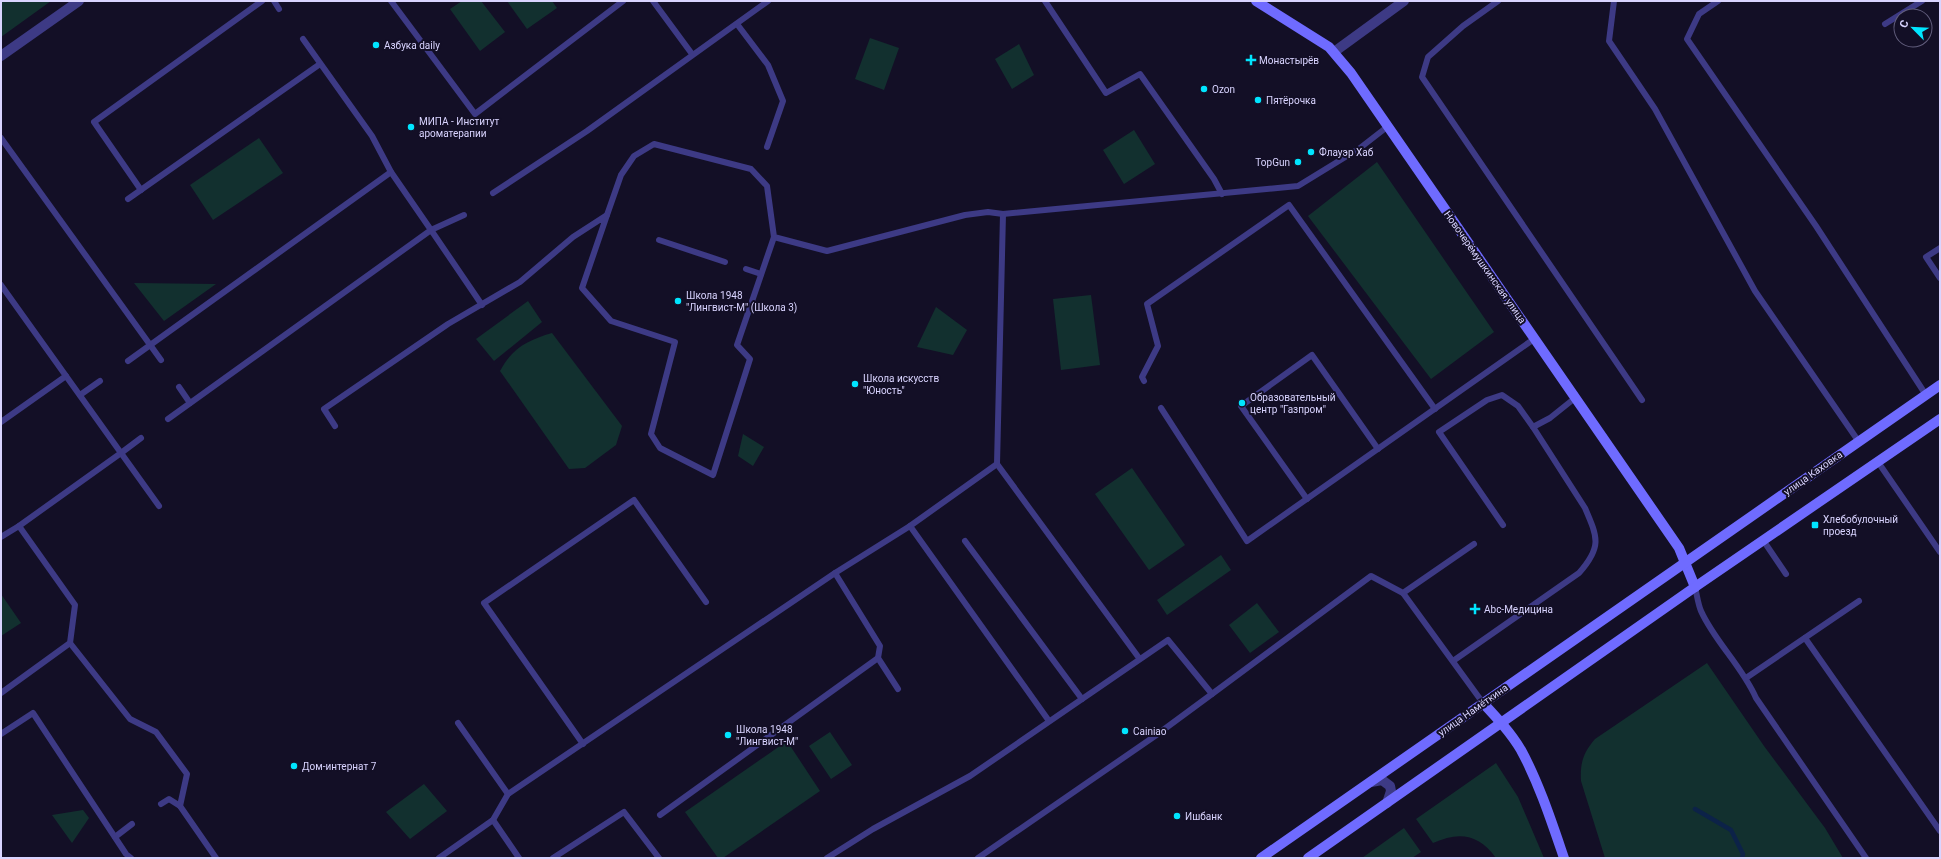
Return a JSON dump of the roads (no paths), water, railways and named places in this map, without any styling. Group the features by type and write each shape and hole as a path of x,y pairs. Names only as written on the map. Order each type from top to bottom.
{"main road":[{"name":"Новочерёмушкинская улица","path":"1256,1 1318,39 1334,52 1351,73 1679,548 1686,561 1695,587"},
{"name":"улица Каховка","path":"1686,561 1940,385"},
{"path":"1308,858 1695,587 1940,419"},
{"name":"улица Намёткина","path":"1261,858 1686,561"},
{"path":"1483,702 1502,723 1521,752 1550,819 1564,858"}],"street":[{"path":"1,56 79,1"},
{"path":"1334,52 1404,1"},
{"path":"1371,782 1382,780 1390,786 1391,791 1387,803"}],"lane":[{"path":"141,190 94,122 262,1"},
{"path":"274,1 279,9"},
{"path":"393,2 475,114 623,1"},
{"path":"653,1 692,54"},
{"path":"493,193 586,131 768,1"},
{"path":"1045,1 1106,94 1140,74 1214,179 1222,194"},
{"path":"1498,1 1463,26 1428,57 1422,77 1642,400"},
{"path":"1614,1 1609,41 1655,109 1755,291 1859,442"},
{"path":"1718,1 1699,14 1687,39 1816,226 1926,395"},
{"path":"1885,24 1922,1"},
{"path":"737,24 768,65 783,101 767,147"},
{"path":"302,39 372,136 391,172 482,305"},
{"path":"128,199 320,64"},
{"path":"774,236 827,251 965,215 988,212 1003,214 1298,186 1360,148 1387,127"},
{"path":"1,138 160,360"},
{"path":"654,144 751,169 767,186 774,236 737,345 750,359 712,475 660,448 651,434 675,342 611,321 582,288 621,175 634,156 654,144"},
{"path":"128,361 391,172"},
{"path":"1144,380 1142,377 1158,346 1147,304 1289,205 1435,409"},
{"path":"1003,214 997,464 1139,658"},
{"path":"168,418 431,230 464,215"},
{"path":"335,426 324,409 448,324 520,282 573,237 607,215"},
{"path":"659,240 725,262"},
{"path":"1940,248 1926,257 1940,278"},
{"path":"746,269 761,274"},
{"path":"1,285 159,506"},
{"path":"1161,408 1247,541 1534,339"},
{"path":"1307,499 1241,406 1312,355 1378,449"},
{"path":"1,422 66,376"},
{"path":"80,395 100,381"},
{"path":"179,387 190,402"},
{"path":"1453,661 1579,573 1592,559 1597,541 1588,515 1533,427 1518,406 1502,395 1487,400 1439,432 1503,524"},
{"path":"1533,427 1550,418 1575,398"},
{"path":"1,537 141,438"},
{"path":"1878,462 1940,552"},
{"path":"439,858 493,820 508,794 835,573 910,526 997,464"},
{"path":"583,744 484,603 634,500 706,602"},
{"path":"18,526 75,605 70,642 130,719 156,732 187,774 180,806"},
{"path":"910,526 1049,721"},
{"path":"1763,540 1786,574"},
{"path":"965,541 1082,699"},
{"path":"1403,594 1474,544"},
{"path":"835,573 880,646 878,658 898,689"},
{"path":"978,858 1155,736 1371,576 1403,594 1483,702"},
{"path":"1695,587 1700,610 1710,627 1746,678 1756,698 1866,858"},
{"path":"1746,678 1859,601"},
{"path":"1805,638 1940,831"},
{"path":"827,858 873,829 970,776 1139,658 1168,640 1212,694"},
{"path":"1,693 70,642"},
{"path":"660,815 878,658"},
{"path":"1,734 32,713 115,837 131,858"},
{"path":"458,723 508,794"},
{"path":"161,804 169,799 180,806 216,858"},
{"path":"553,858 624,812 659,858"},
{"path":"493,820 519,858"},
{"path":"115,837 132,824"}],"waterway":[{"path":"1695,809 1731,830 1743,854 1742,858"}],"place":[{"name":"Азбука daily","path":"376,45"},
{"name":"Монастырёв","path":"1251,60"},
{"name":"Ozon","path":"1204,89"},
{"name":"Пятёрочка","path":"1258,100"},
{"name":"МИПА - Институт ароматерапии","path":"411,127"},
{"name":"Флауэр Хаб","path":"1311,152"},
{"name":"TopGun","path":"1298,162"},
{"name":"Школа 1948 \"Лингвист-М\" (Школа 3)","path":"678,301"},
{"name":"Школа искусств \"Юность\"","path":"855,384"},
{"name":"Образовательный центр \"Газпром\"","path":"1242,403"},
{"name":"Хлебобулочный проезд","path":"1815,525"},
{"name":"Abc-Медицина","path":"1475,609"},
{"name":"Cainiao","path":"1125,731"},
{"name":"Школа 1948 \"Лингвист-М\"","path":"728,735"},
{"name":"Дом-интернат 7","path":"294,766"},
{"name":"Ишбанк","path":"1177,816"}]}
